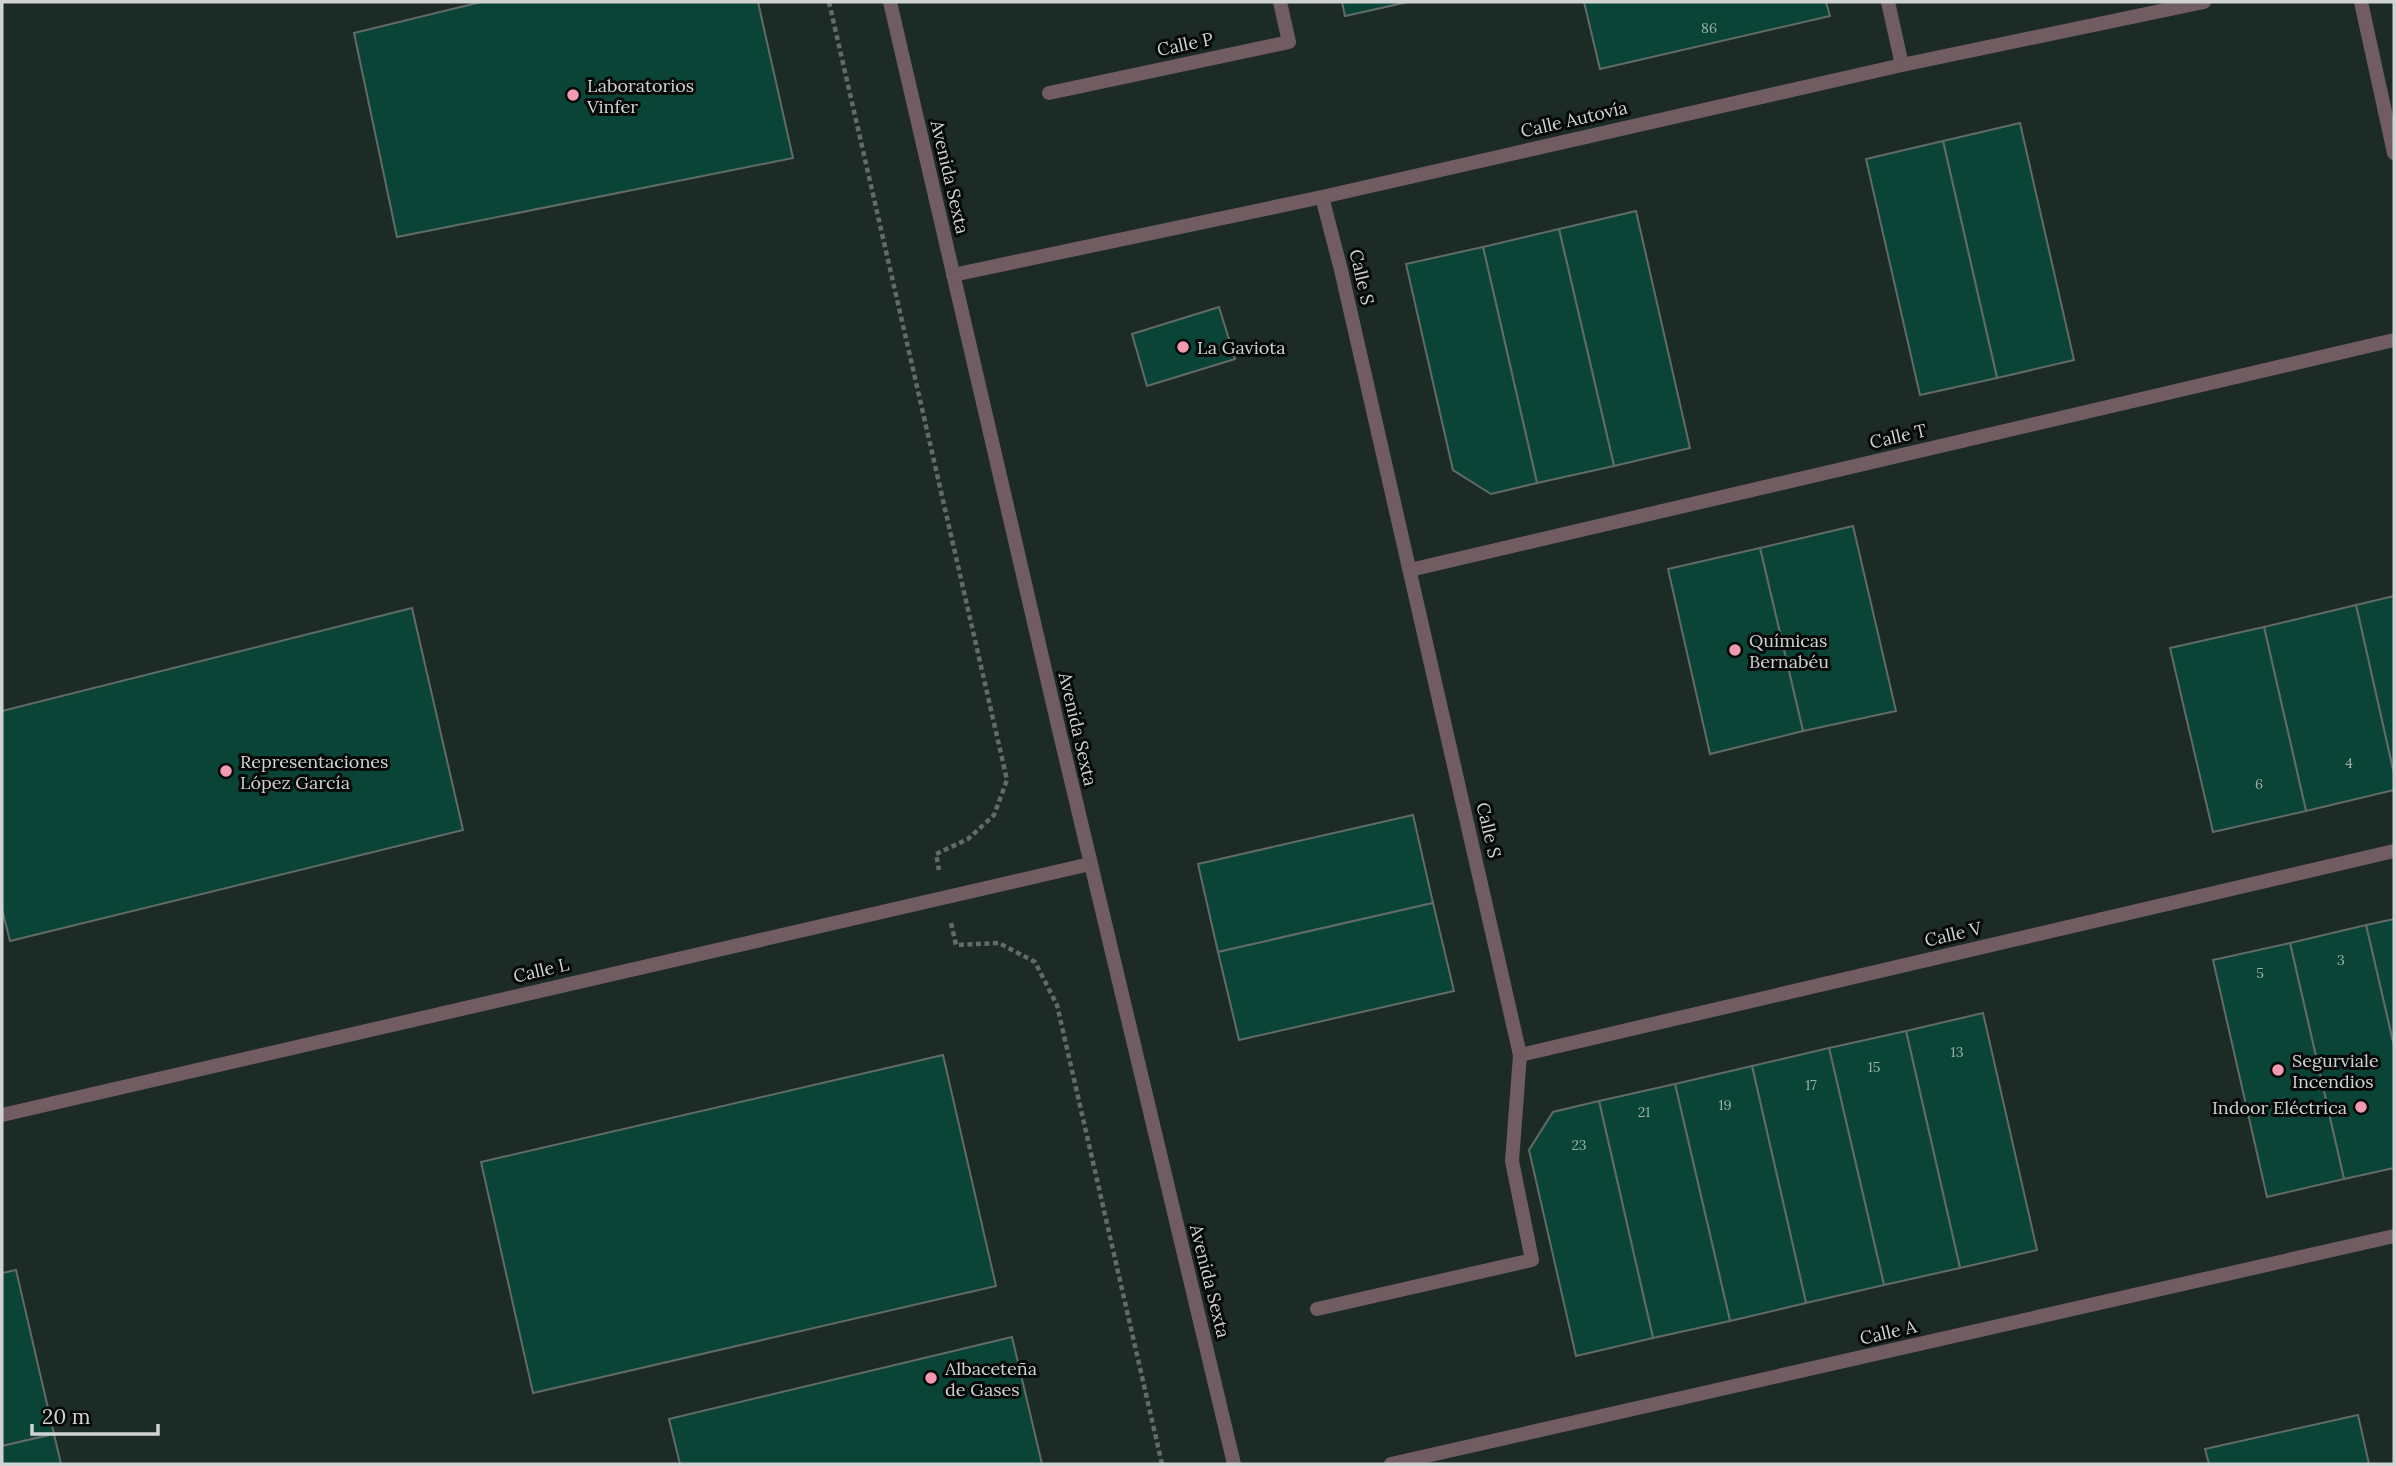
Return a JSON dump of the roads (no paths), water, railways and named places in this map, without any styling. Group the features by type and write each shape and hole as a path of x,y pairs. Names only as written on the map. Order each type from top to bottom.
{"street":[{"name":"Avenida Sexta","path":"890,2 1090,864 1234,1464"},
{"name":"Calle P","path":"1049,93 1289,42 1280,2"},
{"path":"1888,2 1902,65"},
{"name":"Calle Autovía","path":"953,275 1322,197 1902,65 2204,2"},
{"path":"2361,2 2394,153"},
{"name":"Calle S","path":"1317,1309 1532,1260 1512,1161 1520,1055 1322,197"},
{"name":"Calle T","path":"1410,570 2394,340"},
{"name":"Calle V","path":"1520,1055 2394,851"},
{"name":"Calle L","path":"2,1115 1090,864"},
{"name":"Calle A","path":"1391,1464 2394,1236"}],"place":[{"name":"Laboratorios Vinfer","path":"573,95"},
{"name":"La Gaviota","path":"1183,347"},
{"name":"Químicas Bernabéu","path":"1735,650"},
{"name":"Representaciones López García","path":"226,771"},
{"name":"Segurviale Incendios","path":"2278,1070"},
{"name":"Indoor Eléctrica","path":"2361,1107"},
{"name":"Albaceteña de Gases","path":"931,1378"}]}
